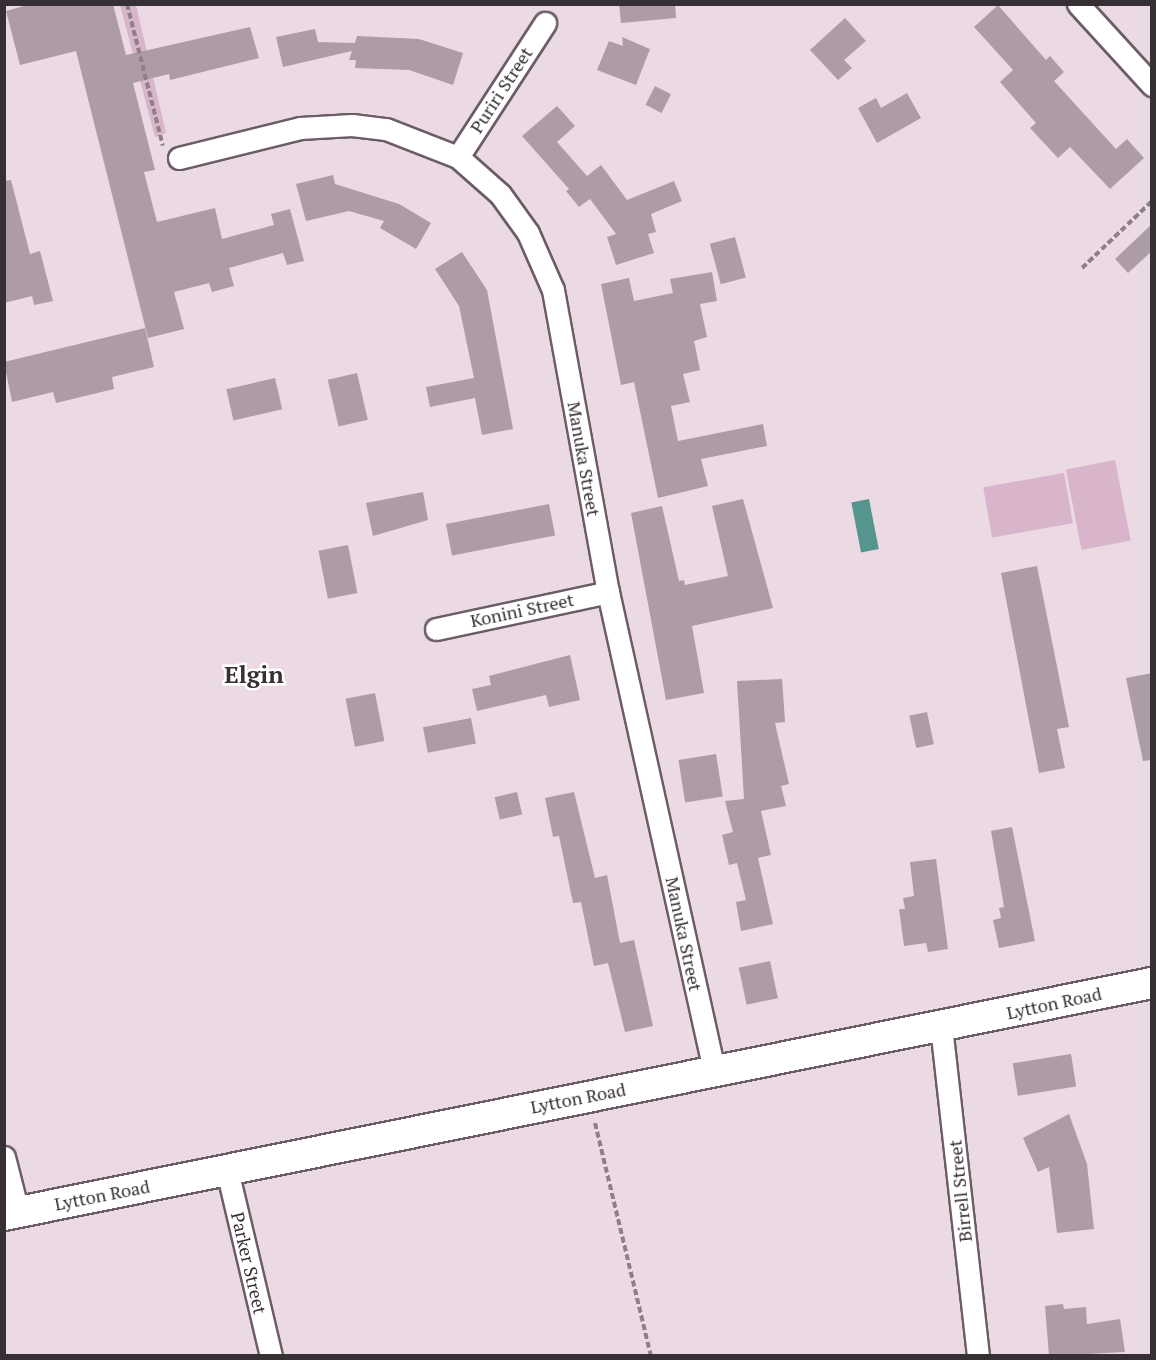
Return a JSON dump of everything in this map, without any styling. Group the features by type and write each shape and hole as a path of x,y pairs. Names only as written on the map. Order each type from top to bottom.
{"main road":[{"name":"Lytton Road","path":"11,1213 1152,983"}],"street":[{"path":"1078,4 1152,85"},
{"name":"Puriri Street","path":"458,157 545,23"},
{"name":"Manuka Street","path":"179,158 300,128 352,125 405,135 458,157 500,194 528,233 553,290 608,592 714,1071"},
{"name":"Konini Street","path":"436,629 608,592"},
{"name":"Birrell Street","path":"941,1026 978,1356"},
{"path":"4,1157 11,1213"},
{"name":"Parker Street","path":"227,1170 271,1356"}],"path":[{"path":"127,4 160,139 167,154 179,158"},
{"path":"1082,268 1152,201"},
{"path":"588,1096 651,1356"}],"shaded area":[{"path":"120,5 136,5 166,133 155,137"},
{"path":"1115,460 1131,540 1082,550 1066,470"},
{"path":"1064,473 1073,523 992,537 983,487"},
{"path":"869,499 879,549 861,552 851,502"}],"building":[{"path":"31,4 113,4 126,55 250,27 259,58 170,80 169,74 133,83 155,170 144,172 157,222 215,208 222,239 274,225 271,214 290,209 304,261 287,265 283,253 229,268 234,286 212,292 209,283 174,292 184,329 148,338 76,51 20,65 6,11"},
{"path":"619,4 675,4 676,18 621,23"},
{"path":"998,5 1046,60 1050,56 1064,72 1054,81 1116,149 1127,139 1144,158 1110,189 1070,147 1058,158 1030,128 1036,123 1000,82 1013,70 974,27"},
{"path":"845,18 866,41 844,60 852,68 838,80 810,50"},
{"path":"315,29 318,42 355,43 357,36 419,39 463,53 453,85 409,70 355,68 356,60 349,60 352,51 283,67 276,37"},
{"path":"622,37 650,49 636,85 597,70 609,41 623,46"},
{"path":"655,86 671,94 662,113 645,105"},
{"path":"907,93 921,118 877,143 858,108 876,98 881,108"},
{"path":"557,106 575,126 557,142 587,176 601,165 627,200 674,181 682,201 651,214 656,232 648,234 654,253 616,265 607,237 616,234 590,199 579,207 566,191 569,189 522,136"},
{"path":"333,175 335,184 399,204 431,223 416,249 380,228 384,221 349,211 306,221 296,184"},
{"path":"11,180 30,254 40,251 53,301 34,305 32,296 4,303 4,181"},
{"path":"1152,224 1152,251 1128,273 1115,259"},
{"path":"735,237 746,278 721,284 710,244"},
{"path":"462,252 487,290 513,429 482,435 475,398 430,407 426,387 474,378 459,306 435,269"},
{"path":"712,272 717,301 700,304 707,337 694,341 700,370 683,374 690,402 671,406 678,441 763,424 767,446 701,459 708,486 658,498 634,382 621,385 601,284 629,278 634,301 673,293 670,279"},
{"path":"145,328 154,367 112,377 114,389 56,403 53,392 12,402 4,362"},
{"path":"357,373 368,420 339,427 328,380"},
{"path":"275,378 282,409 233,420 226,389"},
{"path":"423,492 428,520 373,536 366,503"},
{"path":"743,499 773,608 692,626 704,693 666,700 631,513 662,506 679,581 684,580 685,585 728,576 712,506"},
{"path":"549,504 555,535 452,555 446,524"},
{"path":"348,545 357,593 328,599 319,551"},
{"path":"1037,566 1069,727 1057,729 1065,768 1039,773 1001,573"},
{"path":"570,655 580,700 549,707 546,695 477,711 472,689 491,685 489,676"},
{"path":"1152,673 1152,760 1143,761 1126,678"},
{"path":"782,679 785,722 775,723 789,784 781,786 786,806 761,811 771,855 758,858 773,924 741,931 736,902 746,900 737,863 729,865 722,835 733,832 725,801 744,799 737,681"},
{"path":"375,693 384,741 355,747 346,699"},
{"path":"927,712 934,744 916,748 909,716"},
{"path":"471,718 476,744 428,753 423,727"},
{"path":"716,754 723,796 685,802 678,760"},
{"path":"517,792 522,814 500,820 495,797"},
{"path":"574,792 595,878 607,875 620,943 634,940 653,1026 625,1032 608,963 594,966 581,902 573,903 559,836 553,837 545,798"},
{"path":"1012,827 1035,941 999,948 993,920 1001,918 999,908 1004,907 991,831"},
{"path":"936,859 948,949 928,952 926,943 904,946 899,909 905,909 903,898 914,896 910,862"},
{"path":"770,961 778,998 747,1005 739,968"},
{"path":"1071,1054 1076,1087 1018,1096 1013,1063"},
{"path":"1069,1114 1087,1164 1094,1229 1057,1233 1049,1167 1038,1172 1023,1138"},
{"path":"1063,1304 1064,1309 1086,1307 1087,1324 1120,1319 1125,1352 1049,1356 1045,1306"}],"district":[{"name":"Elgin","path":"254,675"}]}
